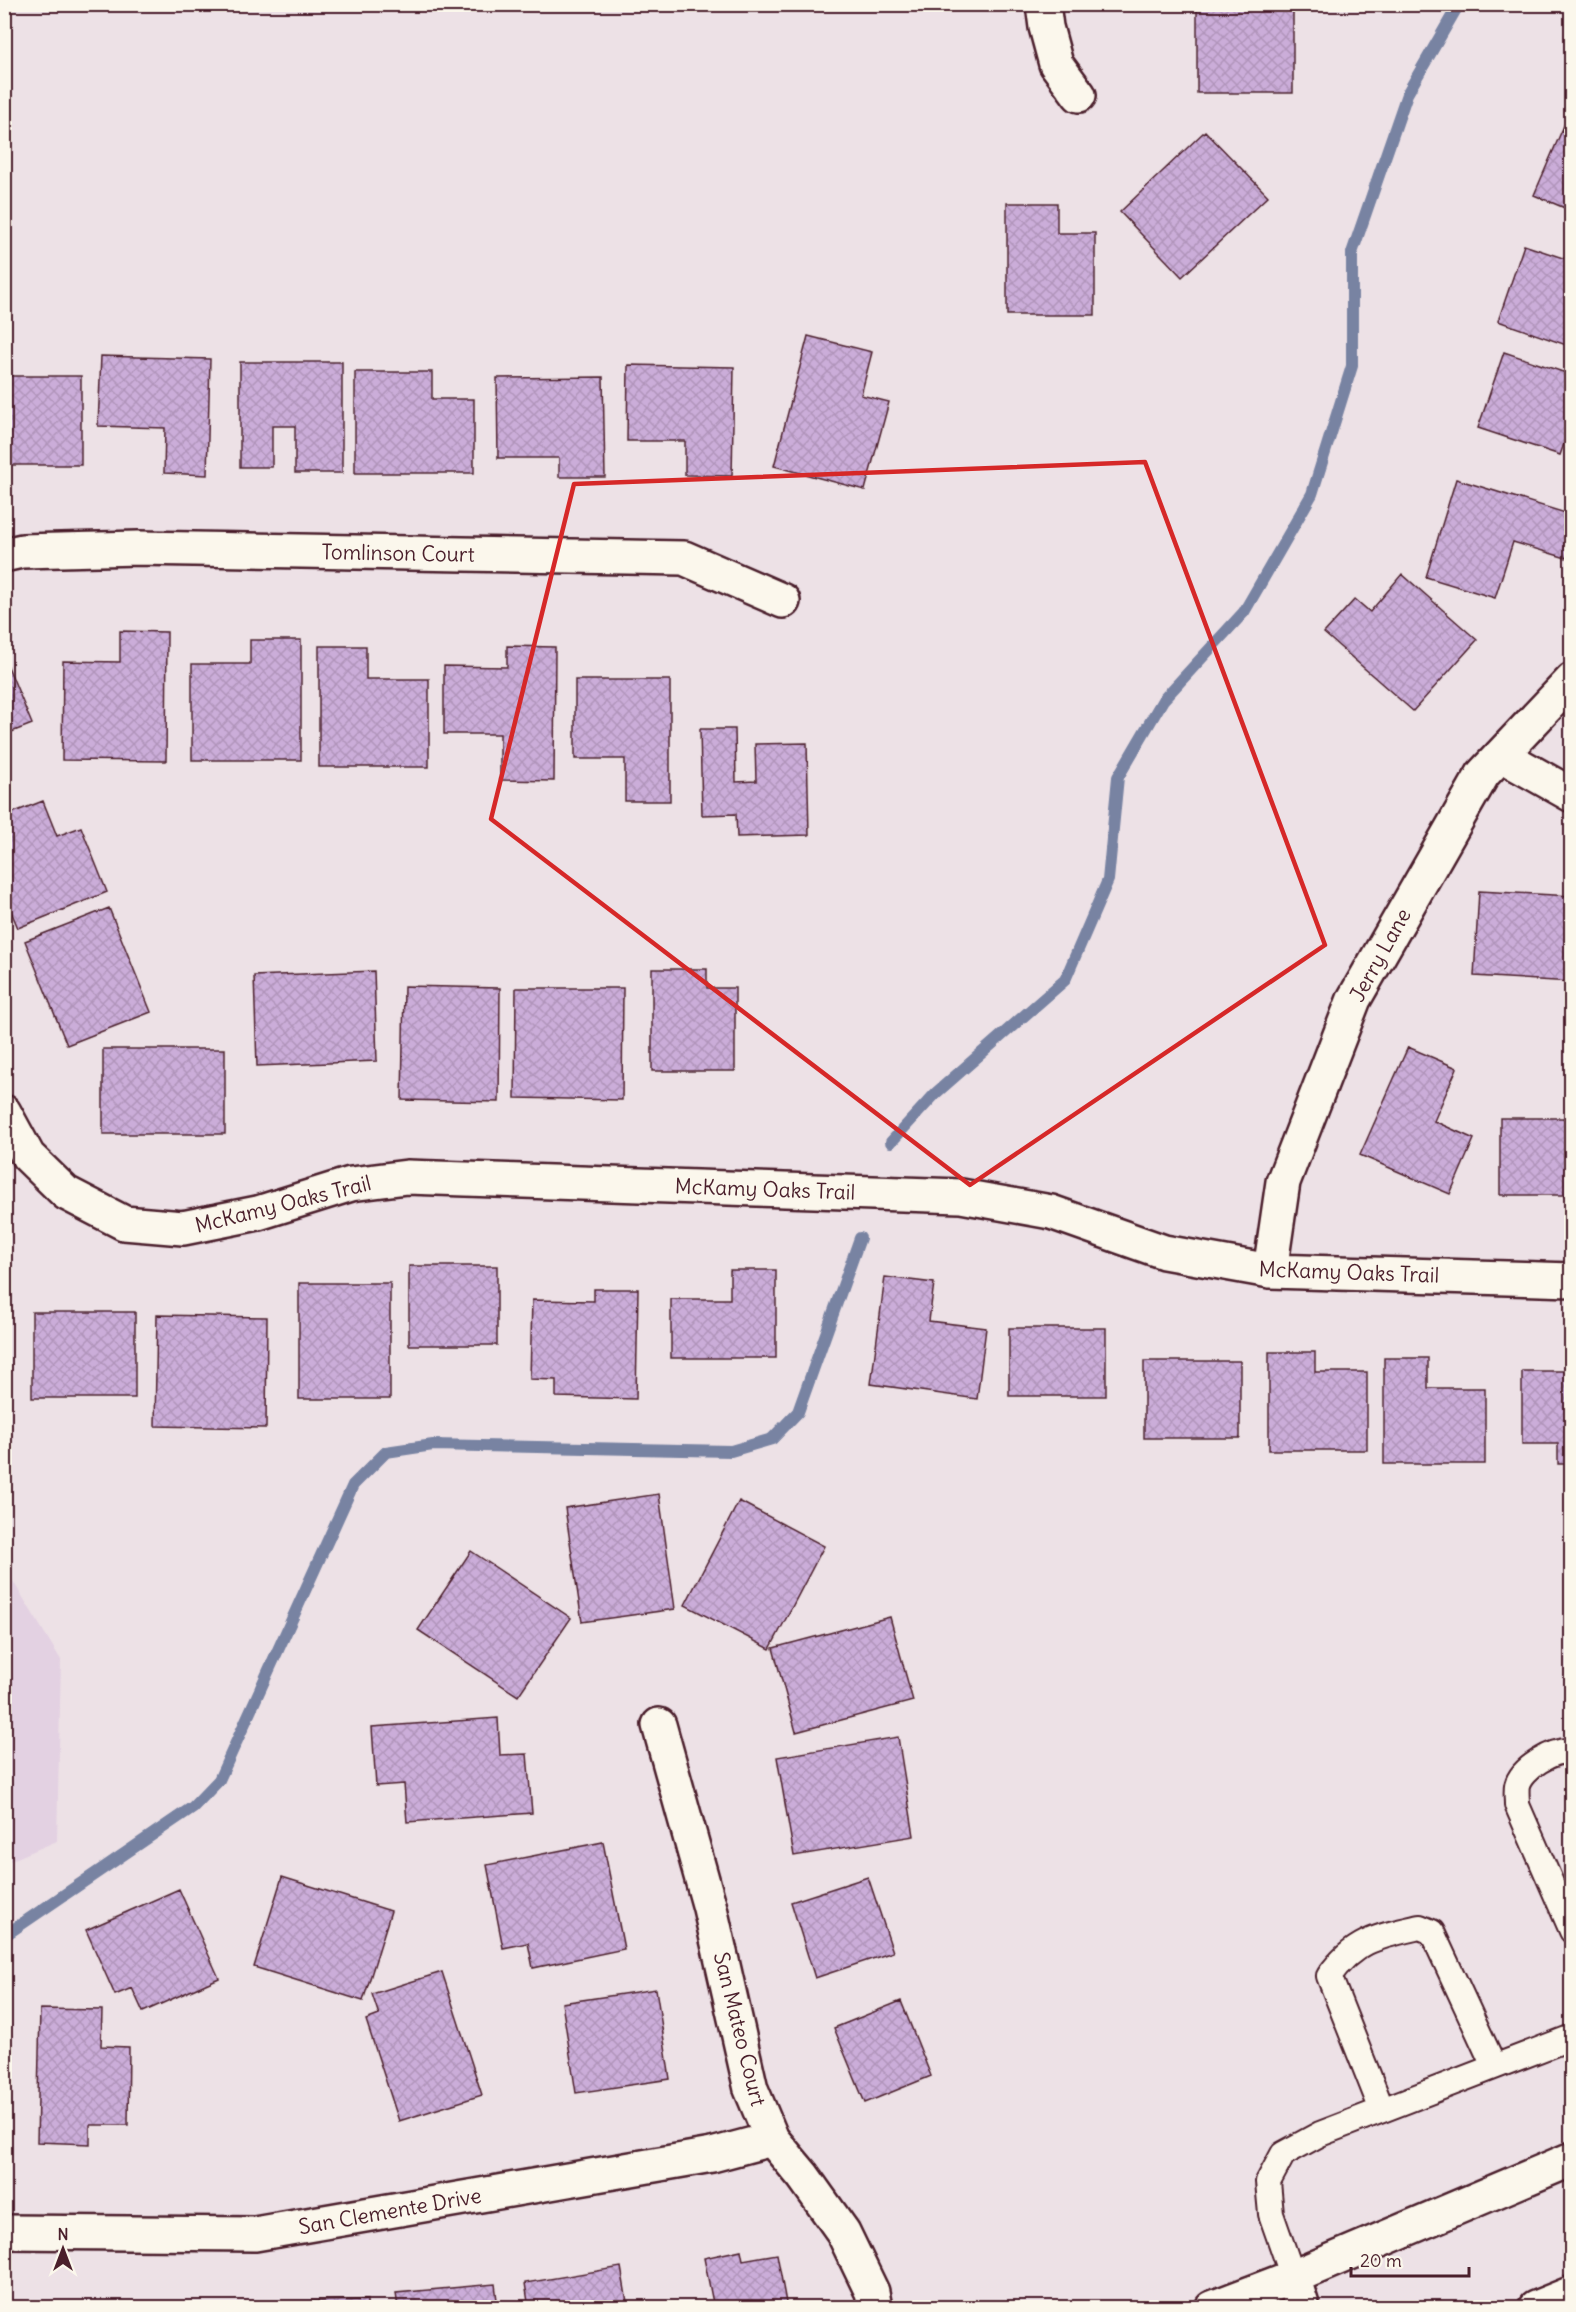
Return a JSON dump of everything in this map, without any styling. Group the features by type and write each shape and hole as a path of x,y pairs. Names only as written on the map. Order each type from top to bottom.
{"street":[{"path":"1043,4 1046,27 1056,64 1079,95"},
{"name":"Tomlinson Court","path":"4,555 22,551 138,548 684,558 783,601"},
{"name":"Jerry Lane","path":"1270,1272 1282,1182 1354,999 1483,774 1572,680"},
{"path":"1501,755 1572,795"},
{"name":"McKamy Oaks Trail","path":"4,1112 28,1156 66,1193 124,1223 183,1228 258,1213 351,1184 407,1177 961,1196 1051,1212 1164,1252 1270,1272 1572,1280"},
{"name":"San Mateo Court","path":"658,1725 710,1908 751,2088 772,2139 803,2176 843,2232 872,2292 875,2307"},
{"name":"San Clemente Drive","path":"4,2232 255,2234 712,2155 772,2139"},
{"path":"1212,2307 1293,2277 1572,2159"},
{"path":"1293,2277 1303,2307"},
{"path":"1535,2307 1572,2293"}],"lane":[{"path":"1572,1751 1565,1750 1534,1763 1517,1784 1517,1805 1572,1931"},
{"path":"1382,2110 1329,1976 1340,1960 1373,1938 1420,1927 1432,1932 1494,2066"},
{"path":"1293,2277 1271,2214 1268,2182 1282,2154 1320,2134 1572,2037"}],"highlighted area":[{"path":"1145,462 1325,945 970,1185 491,819 574,484"}],"shaded area":[{"path":"5,1568 61,1660 57,1841 5,1863"}],"building":[{"path":"1197,4 1293,4 1293,93 1197,93"},
{"path":"1572,107 1572,211 1534,195"},
{"path":"1205,131 1268,196 1182,277 1120,212"},
{"path":"1007,203 1057,203 1057,233 1095,233 1095,315 1007,315"},
{"path":"1524,245 1572,261 1572,347 1498,321"},
{"path":"808,336 872,352 861,395 889,402 865,490 774,466"},
{"path":"1504,352 1572,375 1572,422 1560,455 1478,428"},
{"path":"101,356 210,359 207,475 164,473 165,428 98,426"},
{"path":"240,362 342,362 342,473 295,473 295,426 272,426 272,467 240,467"},
{"path":"628,365 734,367 732,476 685,475 685,441 627,441"},
{"path":"355,372 432,372 432,399 474,399 474,473 355,473"},
{"path":"4,376 81,376 81,465 4,465"},
{"path":"603,377 605,477 559,477 559,458 498,458 497,378"},
{"path":"1456,479 1572,515 1572,540 1566,558 1513,542 1495,598 1426,577"},
{"path":"1402,574 1477,640 1413,711 1324,633 1355,599 1370,612"},
{"path":"120,631 167,632 166,761 62,760 63,661 120,662"},
{"path":"250,640 301,640 301,760 192,760 192,664 250,664"},
{"path":"319,646 366,646 366,679 429,679 429,767 319,767"},
{"path":"507,646 555,647 554,781 500,780 500,734 444,734 444,666 507,667"},
{"path":"4,657 32,724 4,735"},
{"path":"575,680 670,680 670,801 625,801 625,759 575,759"},
{"path":"700,729 735,729 736,782 756,781 755,744 807,743 809,835 737,837 736,814 702,815"},
{"path":"43,801 57,836 81,827 107,892 18,928 4,895 4,816"},
{"path":"1479,891 1572,896 1572,982 1474,976"},
{"path":"109,908 151,1012 67,1045 25,941"},
{"path":"652,969 707,969 707,988 735,988 735,1071 652,1071"},
{"path":"374,971 377,1061 257,1066 254,976"},
{"path":"404,986 500,988 499,1102 402,1100"},
{"path":"516,988 623,988 622,1100 515,1098"},
{"path":"1408,1047 1457,1068 1434,1121 1474,1139 1450,1194 1360,1155"},
{"path":"103,1049 225,1049 225,1134 103,1134"},
{"path":"1500,1118 1572,1118 1572,1195 1500,1195"},
{"path":"409,1266 497,1266 497,1345 409,1345"},
{"path":"730,1270 776,1270 776,1358 671,1358 671,1299 730,1299"},
{"path":"885,1277 934,1283 929,1321 986,1328 977,1399 871,1384"},
{"path":"299,1283 390,1283 390,1399 299,1399"},
{"path":"594,1289 638,1289 636,1399 556,1397 556,1380 530,1379 532,1300 594,1301"},
{"path":"32,1312 135,1312 135,1398 32,1398"},
{"path":"157,1315 267,1317 266,1428 155,1426"},
{"path":"1009,1328 1106,1328 1106,1396 1009,1396"},
{"path":"1269,1352 1315,1352 1315,1372 1367,1372 1367,1450 1269,1450"},
{"path":"1384,1358 1428,1358 1428,1388 1485,1388 1485,1464 1384,1464"},
{"path":"1144,1361 1240,1361 1240,1438 1144,1438"},
{"path":"1522,1371 1572,1371 1572,1464 1558,1464 1558,1444 1522,1444"},
{"path":"659,1494 675,1609 582,1622 565,1508"},
{"path":"739,1501 824,1546 770,1649 685,1605"},
{"path":"471,1551 571,1618 518,1696 418,1630"},
{"path":"890,1617 913,1701 796,1732 773,1648"},
{"path":"498,1718 500,1755 527,1754 532,1813 407,1822 404,1784 376,1786 372,1727"},
{"path":"898,1737 914,1836 794,1856 777,1757"},
{"path":"603,1842 624,1949 533,1968 528,1943 503,1948 487,1865"},
{"path":"282,1877 391,1911 363,2001 254,1967"},
{"path":"868,1877 893,1952 815,1978 791,1902"},
{"path":"179,1889 219,1978 143,2012 132,1988 115,1995 86,1930"},
{"path":"442,1972 482,2095 399,2121 366,2020 379,2015 372,1994"},
{"path":"656,1989 670,2079 576,2093 562,2003"},
{"path":"901,2001 931,2076 865,2103 834,2028"},
{"path":"40,2009 102,2010 101,2046 129,2047 128,2125 90,2125 90,2144 37,2142"},
{"path":"741,2250 743,2260 777,2254 787,2308 714,2308 704,2258"},
{"path":"621,2267 628,2308 529,2308 525,2283"},
{"path":"495,2284 498,2308 398,2308 396,2293"},
{"path":"367,2300 367,2308 265,2308 265,2302"},
{"path":"127,2306 238,2306 238,2308 127,2308"}],"waterway":[{"path":"891,1142 936,1093 1065,980 1108,880 1118,777 1163,700 1244,612 1312,494 1352,366 1352,253 1407,94 1459,4"},
{"path":"4,1936 193,1807 219,1780 353,1485 386,1452 433,1445 731,1451 772,1439 798,1412 860,1238"}]}
